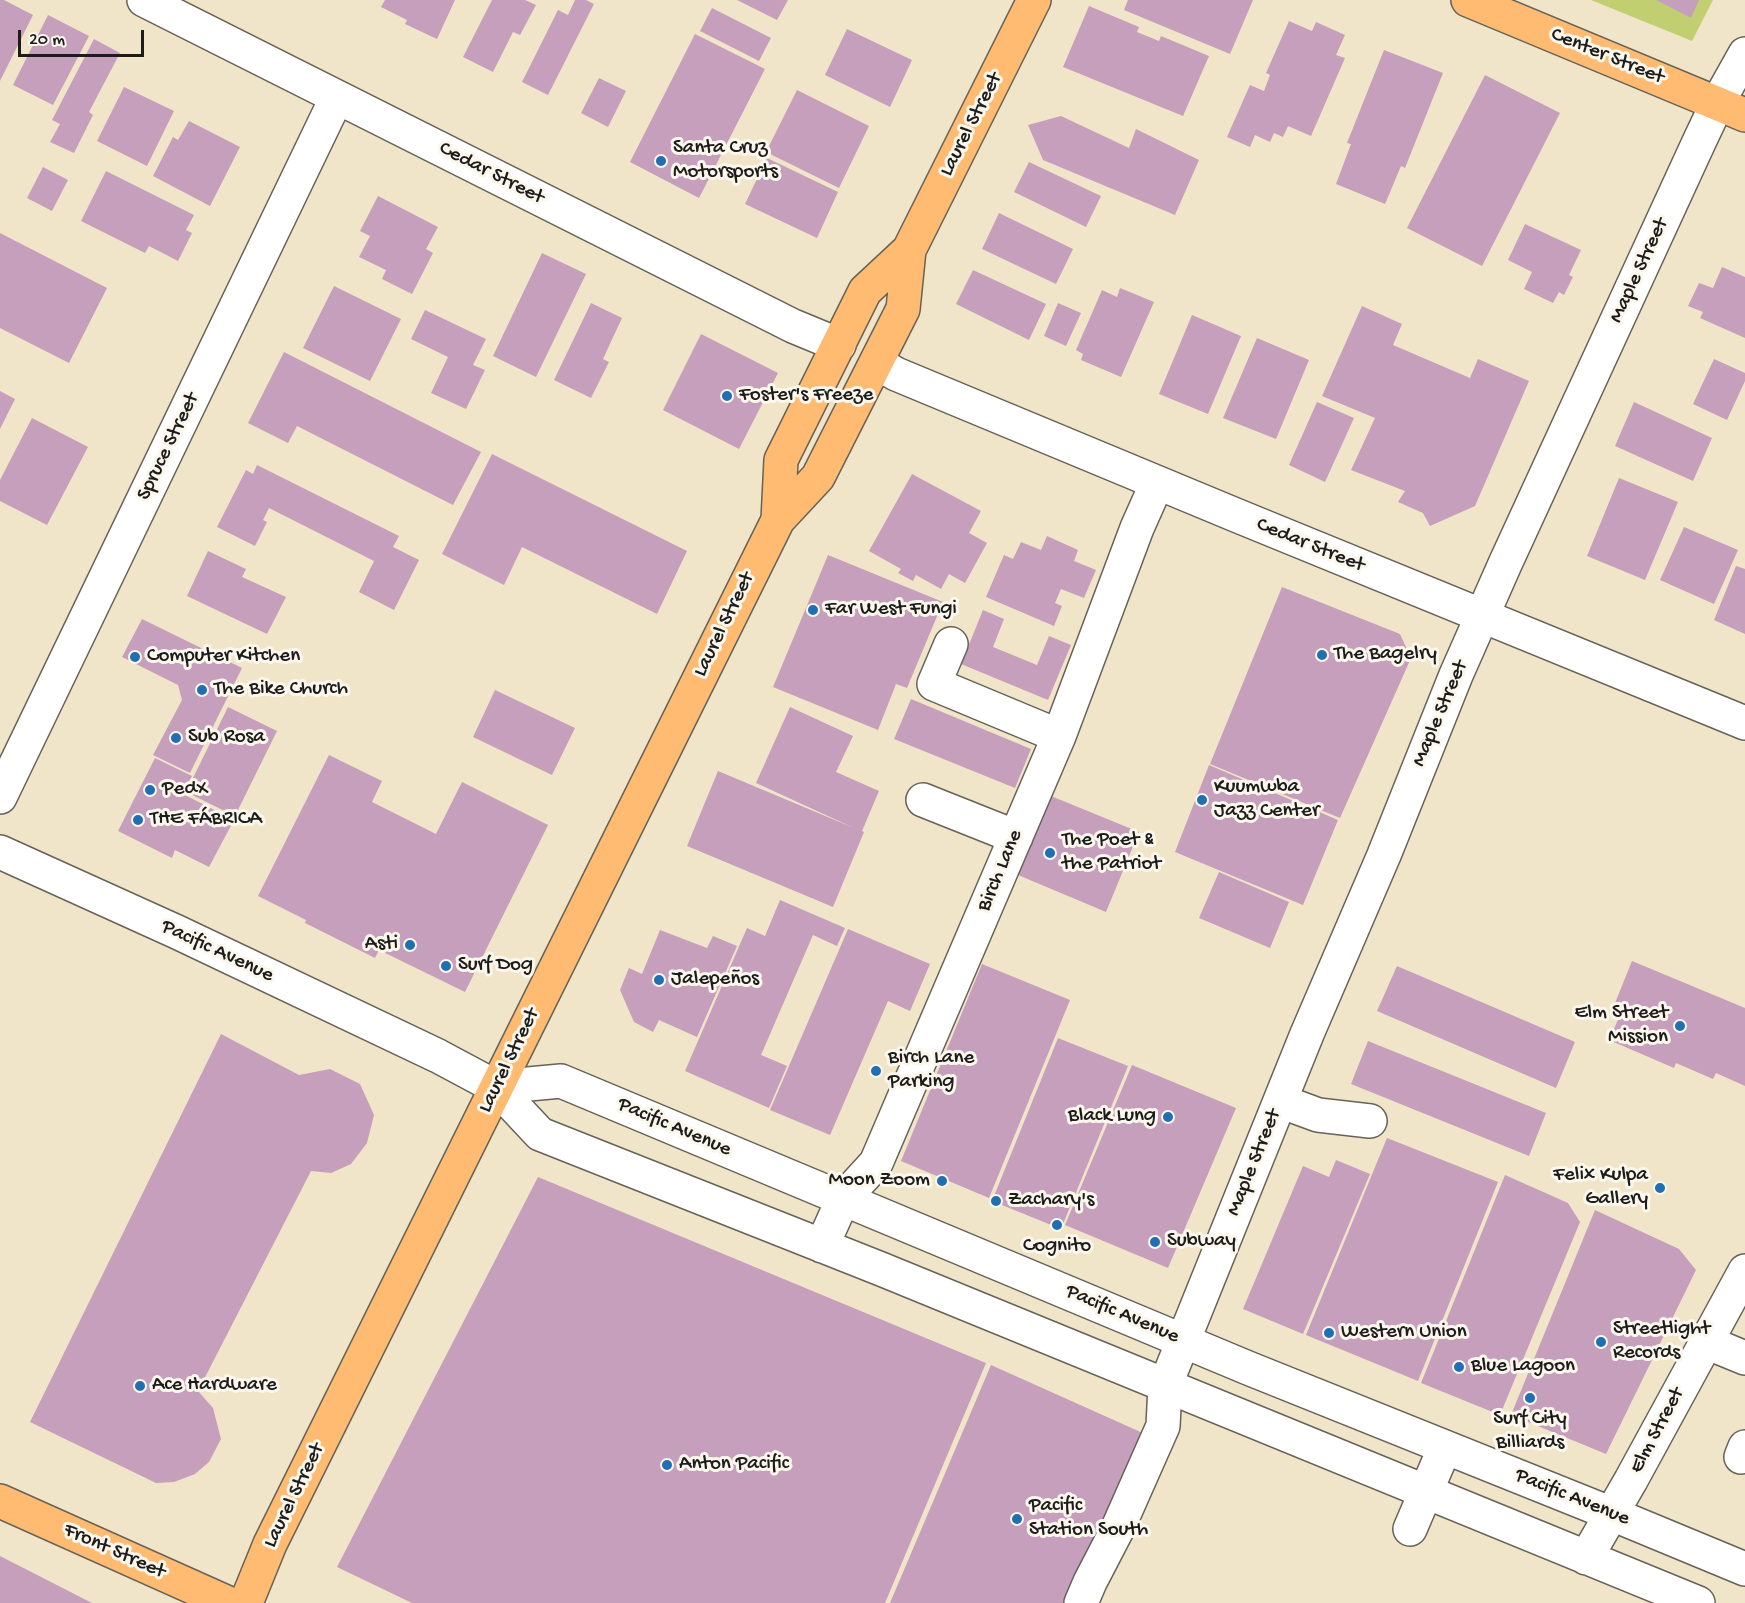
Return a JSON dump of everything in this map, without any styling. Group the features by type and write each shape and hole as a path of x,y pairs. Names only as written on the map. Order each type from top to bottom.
{"main road":[{"name":"Laurel Street","path":"778,520 781,460 865,291 909,250 1034,0"},
{"name":"Center Street","path":"1468,0 1731,109"},
{"name":"Laurel Street","path":"246,1603 270,1544 778,520 818,477 877,363 903,309 909,250"},
{"name":"Front Street","path":"0,1501 228,1603"}],"street":[{"name":"Cedar Street","path":"144,0 794,326 838,345"},
{"name":"Maple Street","path":"1165,1386 1456,675 1505,564 1731,109 1745,54"},
{"name":"Spruce Street","path":"0,797 337,97"},
{"name":"Cedar Street","path":"877,363 896,374 1157,483 1745,723"},
{"name":"Birch Lane","path":"822,1246 843,1199 876,1163 1059,736 1137,528 1157,483"},
{"path":"951,644 934,684 1059,736"},
{"path":"923,800 1016,837"},
{"name":"Pacific Avenue","path":"0,852 177,932 438,1056 496,1087 540,1134 822,1246 1698,1603"},
{"name":"Pacific Avenue","path":"496,1087 561,1081 1184,1341 1745,1569"},
{"path":"1280,1101 1318,1115 1370,1121"},
{"name":"Elm Street","path":"1586,1558 1745,1271"},
{"path":"1706,1342 1745,1358"},
{"path":"1081,1603 1117,1530 1163,1426 1165,1386"},
{"path":"1410,1529 1445,1447"}],"green space":[{"path":"1591,0 1713,0 1692,41"}],"building":[{"path":"0,0 33,15 0,81"},
{"path":"385,0 455,0 437,39 405,24 407,20 381,7"},
{"path":"492,0 525,0 536,5 520,35 513,32 493,72 463,57"},
{"path":"575,0 586,0 594,4 548,95 522,82 558,10 568,15"},
{"path":"737,0 788,0 777,20"},
{"path":"1128,0 1253,0 1230,54 1124,10"},
{"path":"1656,0 1699,0 1691,18"},
{"path":"1089,6 1139,27 1137,32 1159,41 1161,36 1209,56 1183,116 1063,67"},
{"path":"712,8 771,38 759,61 700,31"},
{"path":"48,15 89,36 53,105 13,85"},
{"path":"1289,21 1312,31 1316,22 1345,35 1336,55 1345,58 1311,136 1288,126 1283,137 1274,133 1270,142 1255,135 1250,147 1227,137 1250,85 1264,91 1270,75 1266,73"},
{"path":"847,29 912,60 890,107 825,75"},
{"path":"695,34 765,69 699,198 630,162"},
{"path":"94,39 120,53 89,112 93,115 74,153 50,142 60,124 52,120"},
{"path":"1384,50 1443,73 1405,168 1401,166 1385,204 1336,184 1351,144 1347,143"},
{"path":"1485,75 1560,113 1482,266 1407,228"},
{"path":"599,78 626,91 608,127 581,113"},
{"path":"124,87 174,111 147,166 97,141"},
{"path":"797,90 869,126 839,188 766,152"},
{"path":"1061,116 1129,148 1136,129 1199,160 1175,215 1043,160 1028,125"},
{"path":"189,121 240,147 210,206 153,176 173,137 178,140"},
{"path":"767,158 838,192 817,238 745,204"},
{"path":"1029,162 1101,196 1086,227 1014,192"},
{"path":"43,167 68,180 52,211 27,198"},
{"path":"106,171 194,215 186,230 192,233 178,261 149,246 145,253 81,221"},
{"path":"378,196 438,227 426,249 433,253 412,294 382,279 386,270 359,257 370,236 360,231"},
{"path":"999,213 1073,249 1056,284 982,249"},
{"path":"1525,224 1581,250 1569,275 1573,277 1564,295 1559,292 1553,303 1524,289 1532,272 1508,260"},
{"path":"0,233 107,288 69,363 0,328"},
{"path":"542,253 586,274 536,377 493,356"},
{"path":"1722,267 1745,277 1745,338 1700,318 1703,312 1688,306 1699,283 1713,288"},
{"path":"973,270 1046,304 1029,340 956,304"},
{"path":"334,286 401,319 370,381 303,348"},
{"path":"1120,288 1154,302 1121,377 1081,360 1083,354 1076,350 1102,290 1117,297"},
{"path":"591,303 622,318 603,359 609,362 591,398 554,380"},
{"path":"1058,303 1081,313 1066,346 1044,336"},
{"path":"1362,306 1402,324 1393,345 1470,378 1478,359 1529,381 1475,506 1430,526 1423,513 1398,502 1405,491 1351,470 1375,418 1322,396"},
{"path":"425,310 486,339 473,365 485,370 466,409 431,393 448,357 411,339"},
{"path":"1192,315 1241,336 1208,414 1159,394"},
{"path":"701,334 778,373 739,449 663,410"},
{"path":"1257,338 1309,360 1276,439 1223,418"},
{"path":"284,352 481,452 453,505 297,426 288,443 248,423"},
{"path":"1714,359 1745,373 1745,381 1727,420 1693,404"},
{"path":"0,391 15,399 0,429"},
{"path":"1317,402 1354,418 1325,482 1289,465"},
{"path":"1634,402 1712,438 1693,481 1615,446"},
{"path":"32,418 88,447 47,525 0,501 0,480"},
{"path":"492,454 687,551 657,614 522,547 504,585 442,554"},
{"path":"257,465 399,536 393,547 419,560 394,610 359,592 374,561 269,508 263,520 267,522 255,546 217,527 246,470 253,474"},
{"path":"912,474 981,511 969,533 987,543 965,583 949,574 941,589 916,575 913,581 898,573 901,569 869,551"},
{"path":"1619,478 1678,502 1645,580 1587,556"},
{"path":"1684,527 1738,550 1714,604 1660,580"},
{"path":"1047,536 1078,550 1074,561 1096,570 1084,598 1061,589 1055,603 1062,606 1054,626 986,597 1004,555 1013,559 1021,542 1041,550"},
{"path":"208,551 246,569 242,577 286,597 267,634 187,596"},
{"path":"828,555 943,602 907,688 896,684 878,730 773,687"},
{"path":"1736,566 1745,569 1745,634 1714,620"},
{"path":"1282,587 1400,634 1411,658 1340,818 1210,764"},
{"path":"983,610 1004,619 993,647 1037,665 1049,636 1071,645 1048,700 961,664"},
{"path":"142,619 242,668 190,773 153,755 182,700 178,685 122,657"},
{"path":"495,690 575,728 552,775 473,737"},
{"path":"911,699 1031,749 1015,788 894,739"},
{"path":"228,707 277,731 235,816 186,792"},
{"path":"790,707 853,736 836,772 879,791 833,907 687,846 718,771 854,828 756,783"},
{"path":"329,755 382,781 372,802 436,834 462,782 548,825 465,992 379,950 375,958 305,923 306,920 258,896"},
{"path":"155,758 192,776 183,794 234,820 209,867 175,850 172,858 118,831"},
{"path":"1209,765 1338,820 1303,905 1175,852"},
{"path":"1051,796 1139,832 1106,912 1018,875"},
{"path":"1219,872 1289,902 1270,948 1199,918"},
{"path":"780,900 845,928 837,946 813,935 761,1055 787,1066 769,1108 685,1071 747,928 765,936"},
{"path":"848,929 930,964 910,1011 888,1001 830,1135 770,1110"},
{"path":"660,930 707,948 713,936 737,946 697,1037 659,1020 653,1032 634,1022 620,990 629,968 642,974"},
{"name":"Elm Street Mission","path":"1632,961 1745,1008 1745,1086 1716,1073 1713,1079 1676,1063 1674,1068 1609,1040 1622,1011 1613,1008"},
{"path":"982,964 1070,1000 989,1198 901,1161"},
{"path":"1397,966 1575,1042 1556,1088 1377,1011"},
{"path":"221,1034 299,1075 330,1069 360,1084 374,1115 367,1143 351,1164 331,1173 311,1171 198,1391 213,1408 221,1439 209,1462 195,1474 174,1482 156,1483 30,1422"},
{"path":"1058,1038 1128,1066 1061,1229 992,1201"},
{"path":"1368,1041 1546,1113 1529,1156 1351,1084"},
{"path":"1132,1065 1236,1108 1168,1268 1065,1225"},
{"path":"1387,1138 1498,1182 1418,1381 1306,1335"},
{"path":"1336,1160 1370,1174 1303,1334 1243,1309 1303,1166 1329,1177"},
{"path":"1505,1175 1568,1203 1580,1222 1500,1415 1421,1383"},
{"name":"Anton Pacific","path":"538,1177 986,1363 885,1603 412,1603 337,1567"},
{"name":"Streetlight Records","path":"1595,1210 1679,1249 1696,1270 1606,1454 1511,1415"},
{"name":"Pacific Station South","path":"991,1365 1145,1434 1070,1603 890,1603"},
{"path":"0,1556 92,1603 0,1603"}],"place":[{"name":"Santa Cruz Motorsports","path":"661,161"},
{"name":"Foster's Freeze","path":"727,396"},
{"name":"Far West Fungi","path":"813,610"},
{"name":"The Bagelry","path":"1322,655"},
{"name":"Computer Kitchen","path":"135,657"},
{"name":"The Bike Church","path":"202,690"},
{"name":"Sub Rosa","path":"176,738"},
{"name":"PedX","path":"150,790"},
{"name":"Kuumwba Jazz Center","path":"1202,800"},
{"name":"THE FÁBRICA","path":"138,820"},
{"name":"The Poet & the Patriot","path":"1050,853"},
{"name":"Asti","path":"410,945"},
{"name":"Surf Dog","path":"446,966"},
{"name":"Jalepeños","path":"659,980"},
{"name":"Elm Street Mission","path":"1680,1026"},
{"name":"Birch Lane Parking","path":"876,1071"},
{"name":"Black Lung","path":"1168,1117"},
{"name":"Moon Zoom","path":"942,1181"},
{"name":"Felix Kulpa Gallery","path":"1660,1188"},
{"name":"Zachary's","path":"996,1201"},
{"name":"Cognito","path":"1057,1225"},
{"name":"Subway","path":"1155,1242"},
{"name":"Western Union","path":"1329,1333"},
{"name":"Streetlight Records","path":"1601,1342"},
{"name":"Blue Lagoon","path":"1459,1367"},
{"name":"Ace Hardware","path":"140,1386"},
{"name":"Surf City Billiards","path":"1530,1398"},
{"name":"Anton Pacific","path":"667,1465"},
{"name":"Pacific Station South","path":"1017,1519"}]}
